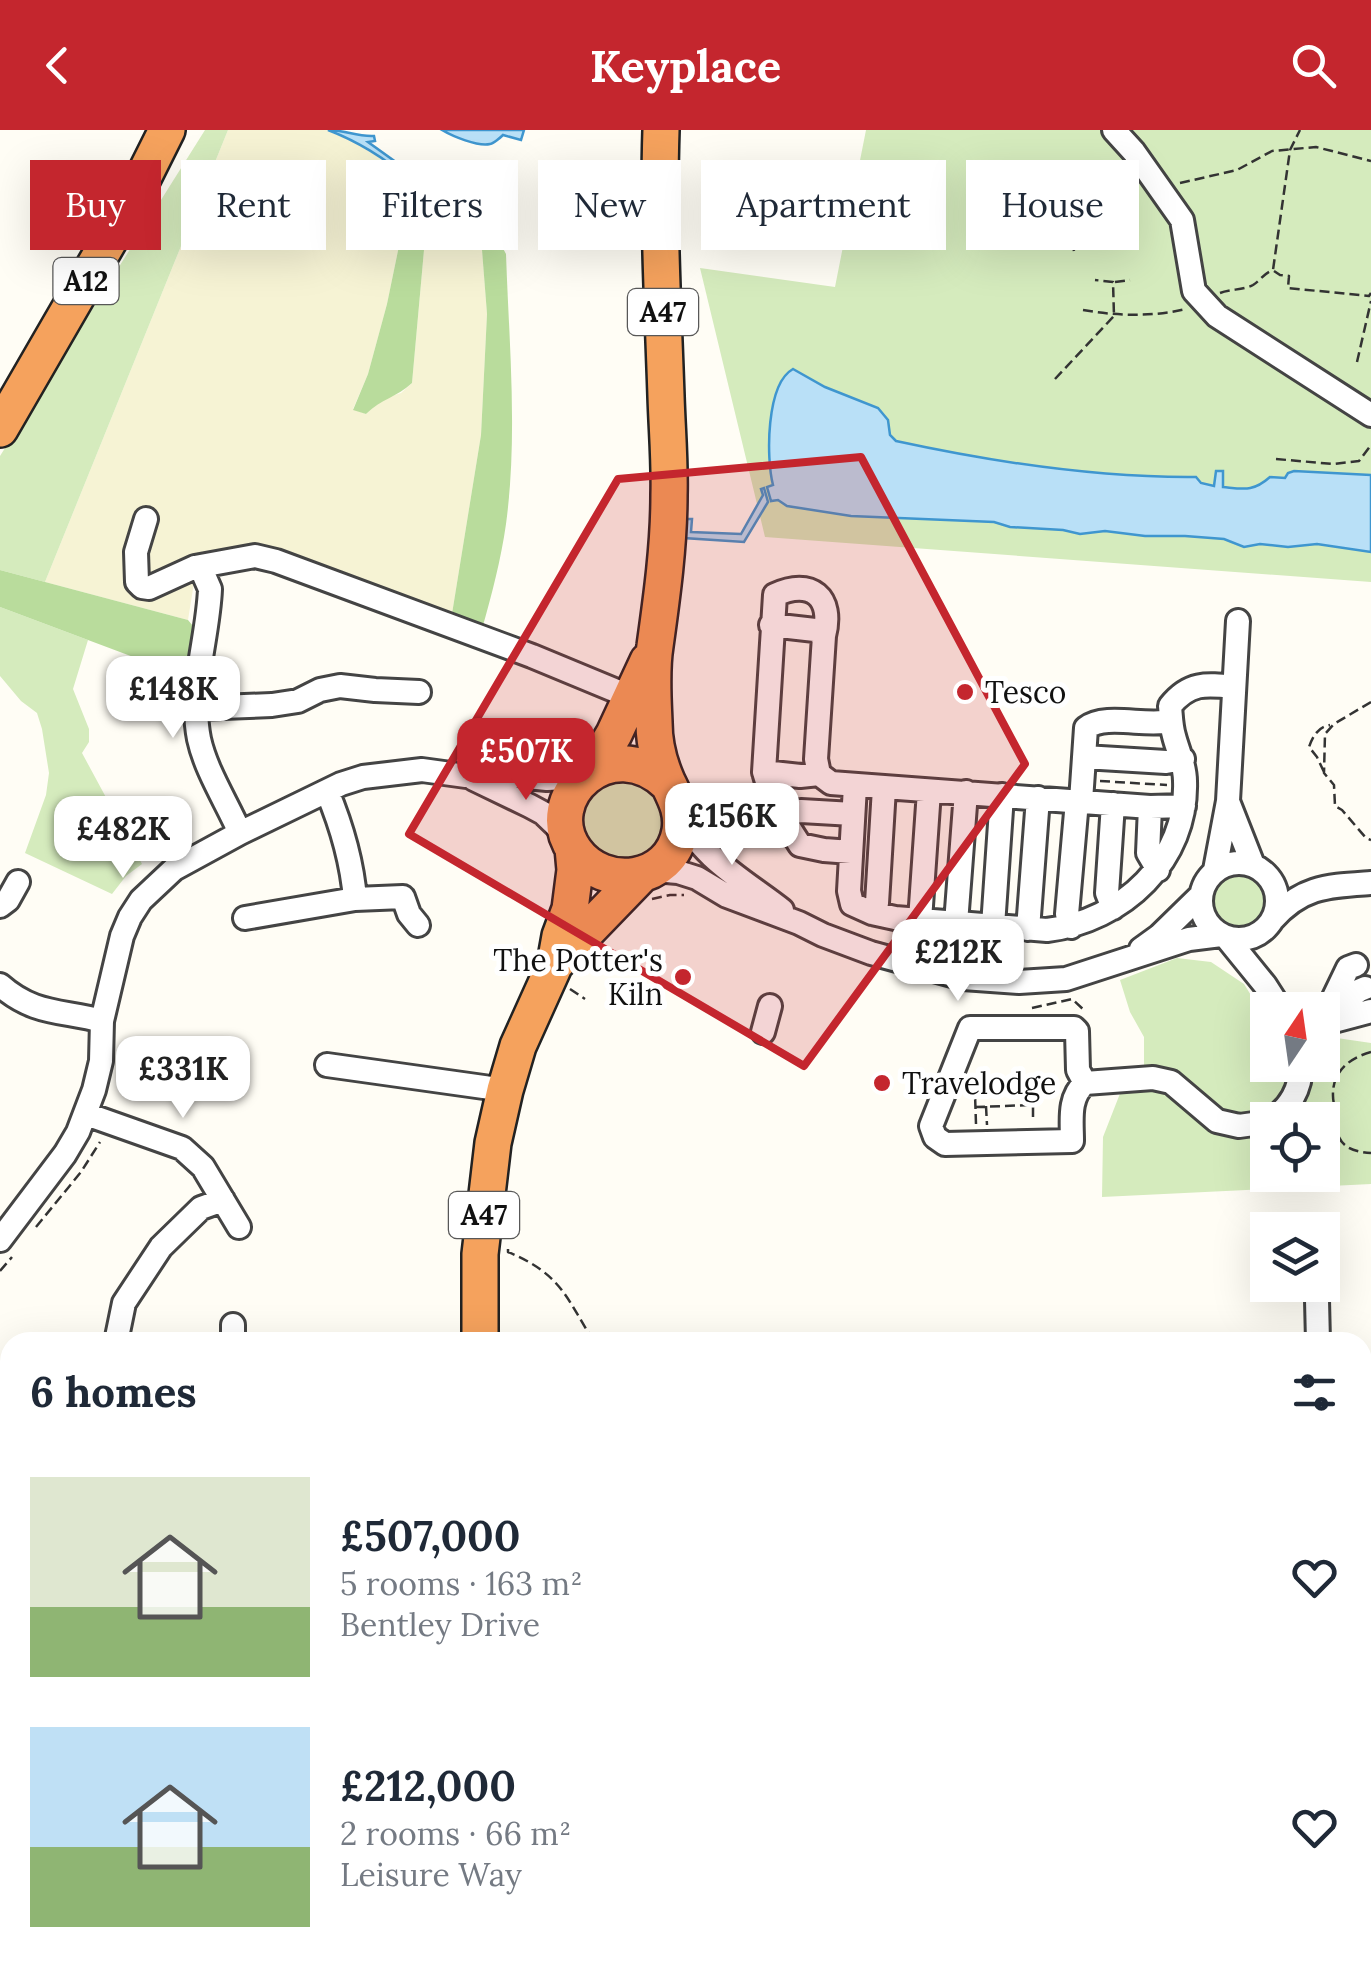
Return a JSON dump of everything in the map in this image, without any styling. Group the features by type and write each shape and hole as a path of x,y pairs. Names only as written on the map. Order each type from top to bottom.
{"highway":[{"name":"A12","path":"0,429 129,206 167,130"},
{"name":"A47","path":"661,130 659,194 670,494 664,588 654,648 654,728 660,761 674,796"},
{"name":"A47","path":"588,774 614,734 654,648"},
{"path":"627,762 658,774 674,796 680,830 667,858 647,882 602,874 587,865 570,843 568,801 588,774 609,764 627,762"},
{"name":"A47","path":"560,976 560,936 570,909 576,870 570,843"},
{"name":"A47","path":"480,1332 480,1254 494,1143 518,1046 560,976 647,882"}],"street":[{"path":"1114,130 1182,220 1194,291 1217,316 1371,414"},
{"path":"146,519 136,552 137,582 142,587 158,585 195,567 255,556 532,656 631,697"},
{"path":"195,567 210,589 196,708 200,740 240,833"},
{"path":"852,852 800,845 780,814 768,782 772,626 775,595 786,590 818,594 825,603 828,620 816,759 819,774 831,783 1038,798 1183,759"},
{"path":"1215,870 1228,800 1238,621"},
{"path":"772,626 815,630 824,636"},
{"path":"196,708 272,706 340,686 374,690 403,685"},
{"path":"855,786 852,904 895,918 1028,928 1070,927 1113,908 1139,889 1158,870 1173,843 1183,819 1185,796 1183,759 1174,738 1170,706 1179,694 1192,687 1234,687"},
{"path":"1070,927 1067,914 1086,728 1094,722 1171,721"},
{"path":"6,1249 86,1114 101,1061 102,1021 130,917 141,900 174,870 240,833 341,784 363,778 422,770 547,779 588,774"},
{"path":"768,782 819,774"},
{"path":"466,776 530,806 570,843"},
{"path":"1081,785 1112,804 1150,806 1185,796"},
{"path":"872,913 877,903 884,788"},
{"path":"920,920 929,791"},
{"path":"328,792 352,864 356,899"},
{"path":"956,923 966,792"},
{"path":"993,926 1002,795"},
{"path":"674,796 686,825 710,853 799,924"},
{"path":"1028,928 1038,798"},
{"path":"1228,800 1261,870 1277,893 1278,903 1264,952 1265,985"},
{"path":"1112,804 1107,893 1113,908"},
{"path":"1150,806 1148,853 1158,870"},
{"path":"780,814 802,810 854,814"},
{"path":"1126,960 1159,936 1200,894 1215,870 1230,863 1334,886"},
{"path":"647,882 678,872 727,896 871,953 963,978 1019,982 1066,979 1189,939 1244,939 1261,932 1285,905 1309,890 1371,883"},
{"path":"0,906 18,882"},
{"path":"1200,894 1207,922 1224,936 1269,992"},
{"path":"245,918 270,924 356,899 403,897 418,925"},
{"path":"1340,992 1349,976 1364,986 1340,1007"},
{"path":"2,994 40,1010 102,1021"},
{"path":"762,1032 770,1006"},
{"path":"1085,1083 1078,1070 1077,1031 1072,1026 970,1028 959,1054 966,1074 956,1102 935,1116 931,1126 945,1144 977,1138 1072,1141 1072,1103 1085,1083 1153,1078 1171,1082 1218,1121 1250,1124"},
{"path":"327,1065 505,1090"},
{"path":"86,1114 182,1148 203,1167 239,1227"},
{"path":"118,1332 124,1303 161,1247 201,1208 222,1200"},
{"path":"1311,1331 1317,1302"}],"path":[{"path":"1272,270 1290,150 1300,130"},
{"path":"1074,251 1064,209 1238,170 1272,152 1316,147 1371,161"},
{"path":"1272,270 1289,276 1288,288 1369,296 1371,292"},
{"path":"1083,310 1114,316 1181,310 1205,303 1224,290 1251,287 1272,270"},
{"path":"1094,280 1130,280"},
{"path":"1055,379 1114,316 1113,282"},
{"path":"1323,298 1324,291"},
{"path":"1357,362 1371,301"},
{"path":"1276,460 1333,464 1359,461 1371,445"},
{"path":"1314,735 1324,734 1371,702"},
{"path":"1334,724 1324,726 1314,735 1309,747 1334,785 1335,806 1371,840"},
{"path":"1324,734 1324,773"},
{"path":"674,796 711,806 768,782"},
{"path":"1081,785 1185,796"},
{"path":"647,882 670,895 686,895"},
{"path":"560,976 585,999"},
{"path":"1371,1052 1356,1056 1340,1069 1332,1099 1336,1134 1342,1145 1371,1153"},
{"path":"1025,1093 1025,1105"},
{"path":"977,1138 975,1094 1042,1093"},
{"path":"975,1106 1033,1105 1034,1133"},
{"path":"977,1138 986,1106"},
{"path":"34,1229 82,1172 110,1124"},
{"path":"505,1237 508,1252 533,1262 554,1278 588,1332"},
{"path":"0,1272 6,1249"}],"highlighted area":[{"path":"861,457 1025,764 804,1066 409,834 618,479"}],"shaded area":[{"path":"228,130 328,130 383,160 346,160 346,250 398,250 368,374 353,409 366,414 382,399 401,393 412,383 424,250 482,250 487,314 481,435 451,620 249,545 237,546 227,555 198,558 188,620 45,582 181,246 181,250 326,250 326,160 216,160"}],"green space":[{"path":"205,130 228,130 216,160 186,160"},
{"path":"866,130 1371,130 1371,582 765,537 700,268 835,287 842,250 946,250 946,160 860,160"},
{"path":"181,168 181,246 45,582 0,570 0,456 130,250 161,250 161,200"},
{"path":"398,250 424,250 412,383 366,414 353,410 368,374"},
{"path":"482,250 504,250 512,389 510,490 502,550 482,629 451,620 481,435 487,314"},
{"path":"0,570 188,620 198,632 195,651 168,670 0,607"},
{"path":"0,607 88,640 73,689 89,729 89,742 82,753 142,864 112,894 25,853 46,795 49,773 37,713 0,676"},
{"path":"628,777 658,799 664,822 659,840 648,852 618,859 602,855 590,845 582,831 582,812 594,788"},
{"path":"1238,870 1258,879 1267,899 1258,919 1238,928 1218,919 1209,899 1218,879"},
{"path":"1177,958 1211,962 1244,984 1250,994 1250,1082 1340,1082 1340,1038 1371,1043 1371,1184 1340,1185 1340,1102 1250,1102 1250,1190 1102,1197 1103,1137 1121,1091 1144,1090 1144,1037 1130,1012 1120,980"}],"water":[{"path":"328,130 374,136 375,141 368,142 393,160 384,160"},
{"path":"442,130 524,130 521,140 503,135 485,145"},
{"path":"793,369 825,387 878,408 888,420 890,435 896,441 970,456 1083,472 1196,477 1201,483 1214,486 1216,471 1223,471 1223,487 1237,488 1253,487 1270,477 1285,478 1294,471 1371,475 1371,552 1317,544 1244,547 1224,539 1105,531 1080,534 994,522 851,516 771,501 767,487 773,485 770,422 778,390"},
{"path":"764,488 768,502 744,542 684,538 685,519 692,519 691,532 741,534"}],"place":[{"name":"Tesco","path":"965,692"},
{"name":"The Potter's Kiln","path":"683,977"},
{"name":"Travelodge","path":"882,1083"}]}
